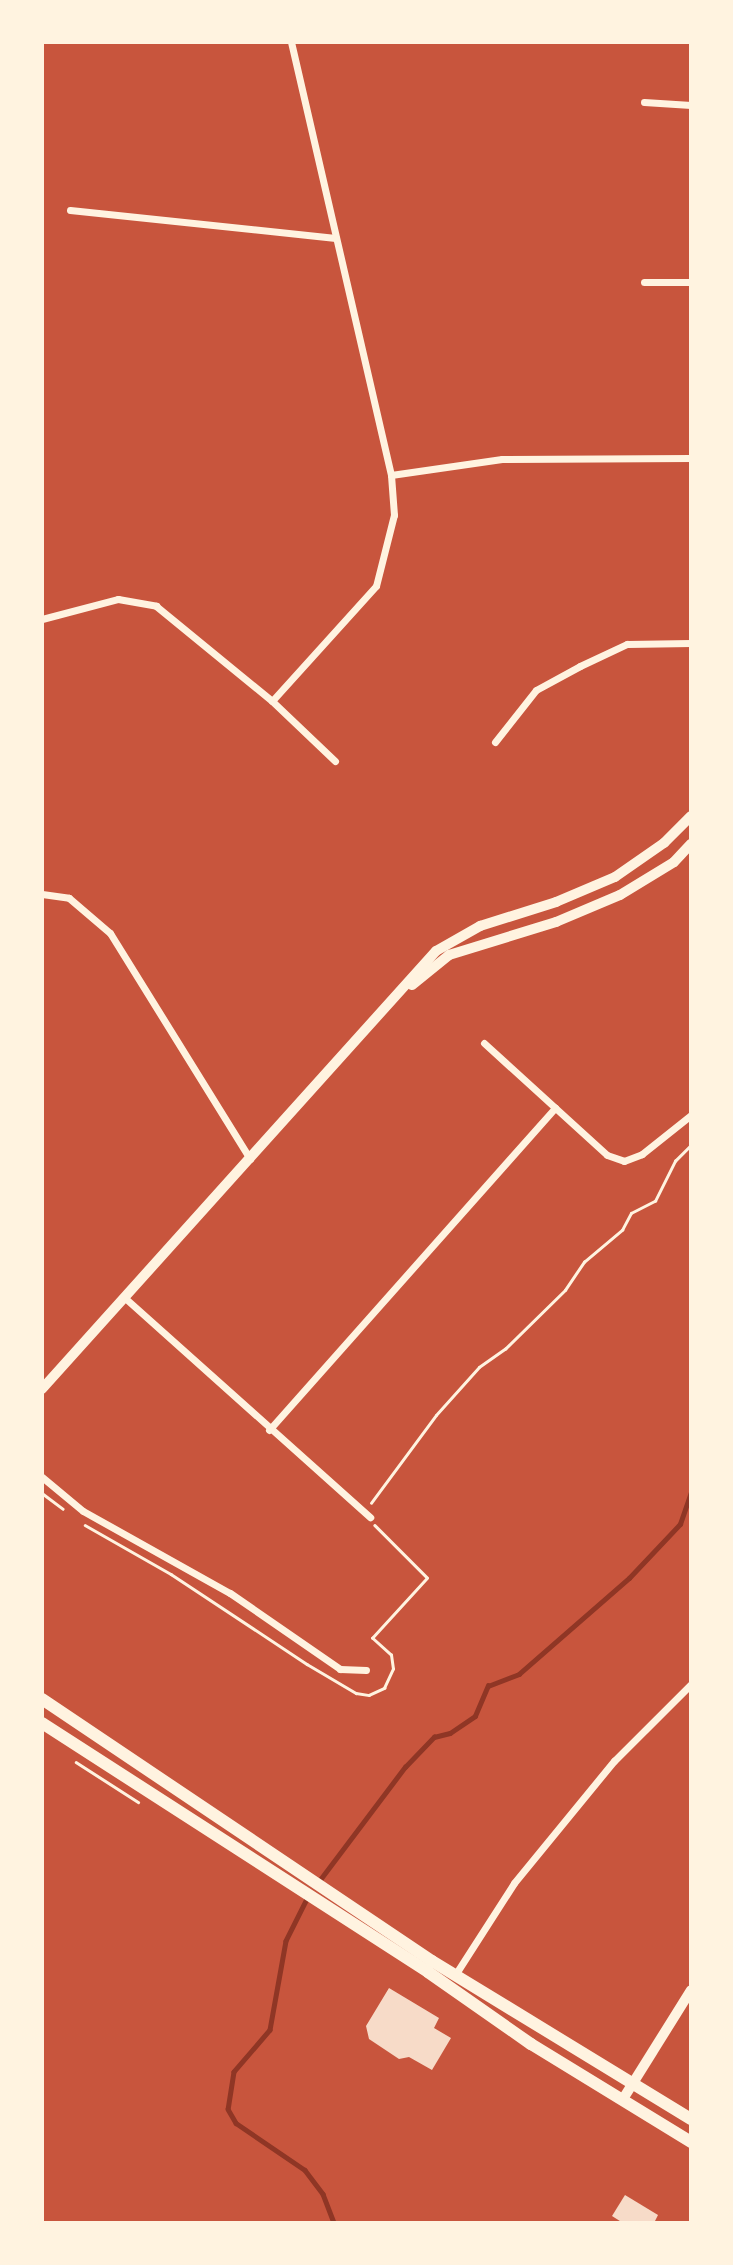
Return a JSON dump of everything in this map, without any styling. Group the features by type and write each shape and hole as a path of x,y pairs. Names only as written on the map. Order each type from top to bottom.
{"main road":[{"path":"42,1699 295,1878"},
{"path":"42,1723 691,2119"},
{"path":"327,1898 530,2044 691,2142"}],"street":[{"path":"272,701 376,586 394,515 391,475 291,42"},
{"path":"644,102 691,105"},
{"path":"70,210 336,238"},
{"path":"644,282 691,282"},
{"path":"391,475 502,459 691,458"},
{"path":"42,619 118,599 156,606 272,701 335,761"},
{"path":"495,742 536,690 592,660 627,644 691,643"},
{"path":"42,1389 447,942 615,877 664,843 691,816"},
{"path":"403,992 449,955 556,922 620,895 674,862 691,844"},
{"path":"42,894 69,898 110,933 250,1159"},
{"path":"484,1043 607,1155 624,1161 642,1154 691,1115"},
{"path":"269,1430 555,1108"},
{"path":"125,1298 269,1430 370,1517"},
{"path":"42,1478 83,1511 230,1593 340,1669 366,1670"},
{"path":"455,1975 514,1883 614,1761 691,1684"},
{"path":"623,2099 691,1990"}],"path":[{"path":"372,1638 427,1578 370,1517 375,1498 436,1415 479,1367 545,1311 584,1262 622,1230 631,1213 655,1200 675,1161 691,1145"}],"building":[{"path":"389,1988 439,2018 434,2028 451,2038 432,2070 409,2057 399,2059 369,2039 366,2026"},
{"path":"625,2195 658,2215 654,2223 623,2223 612,2216"}],"waterway":[{"path":"319,1881 405,1767 434,1737 450,1733 475,1716 488,1686 519,1674 629,1578 680,1524 691,1492"},
{"path":"308,1897 286,1941 270,2030 234,2072 228,2109 236,2123 305,2170 323,2194 334,2223"}]}
